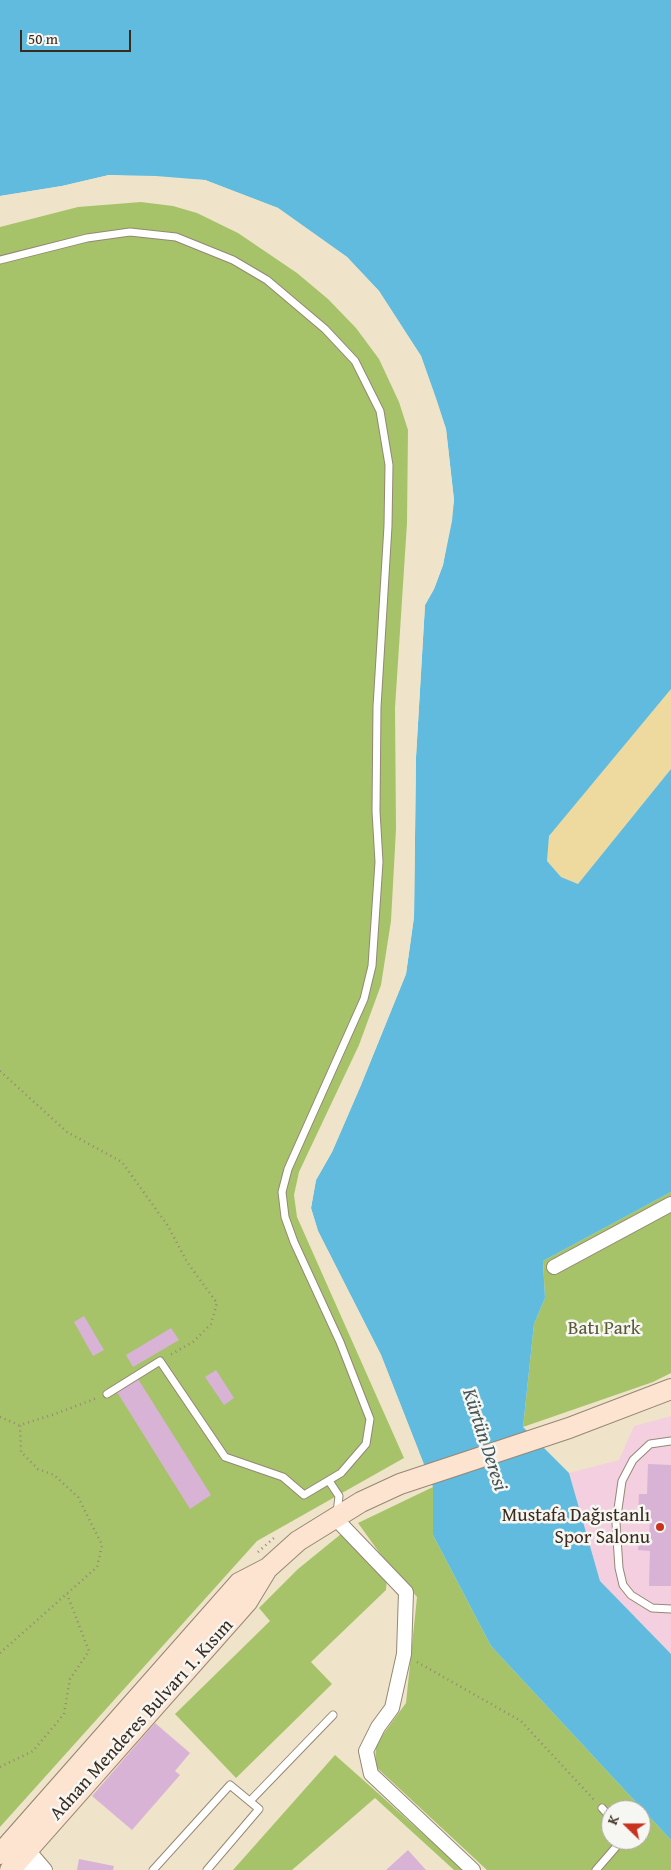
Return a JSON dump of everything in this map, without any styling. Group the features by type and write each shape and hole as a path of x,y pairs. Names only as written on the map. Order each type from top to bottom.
{"main road":[{"name":"Adnan Menderes Bulvarı 1. Kısım","path":"18,1856 239,1583 268,1568 298,1541 361,1502 400,1484 569,1428 669,1391"}],"street":[{"path":"554,1267 671,1204"},
{"path":"336,1518 406,1592 404,1654 392,1708 378,1726 366,1751 371,1774 473,1870"},
{"path":"18,1856 45,1870"}],"lane":[{"path":"0,260 87,238 130,232 176,237 233,260 267,280 325,329 355,361 380,411 389,465 388,526 377,707 376,811 379,862 372,966 364,999 288,1169 282,1192 285,1217 294,1242 340,1342 370,1419 366,1444 341,1474 304,1495 283,1477 225,1457 160,1361 107,1394"},
{"path":"671,1441 650,1444 634,1460 622,1481 616,1523 619,1568 624,1584 631,1596 652,1608 671,1609"},
{"path":"329,1480 339,1496 336,1518"},
{"path":"250,1801 333,1715"},
{"path":"153,1870 230,1785 259,1809 207,1870"},
{"path":"596,1870 613,1850"}],"path":[{"path":"0,1072 67,1132 122,1162 168,1226 187,1262 217,1303 211,1324 193,1342 160,1361"},
{"path":"0,1417 20,1425 107,1394"},
{"path":"0,1652 97,1567 102,1545 78,1496 54,1475 38,1469 20,1452 20,1425"},
{"path":"0,1767 33,1751 64,1714 70,1678 89,1651 67,1594"},
{"path":"404,1654 521,1721 601,1807"}],"shaded area":[{"path":"671,1416 671,1654 600,1581 569,1473 619,1460 634,1426"}],"green space":[{"path":"141,202 173,206 197,213 238,233 297,273 328,299 356,328 379,359 399,402 408,430 407,523 395,708 396,829 391,921 381,985 359,1045 299,1172 294,1195 297,1217 404,1458 257,1541 0,1827 0,227 78,207"},
{"name":"Batı Park","path":"671,1192 671,1373 653,1382 523,1427 534,1324 545,1298 543,1261"},
{"path":"433,1487 433,1535 491,1646 634,1800 601,1800 601,1850 651,1850 651,1818 671,1840 671,1870 487,1870 375,1766 376,1744 406,1703 417,1597 381,1555 358,1523"},
{"path":"341,1534 387,1578 386,1590 311,1662 332,1684 236,1778 175,1714 270,1621 259,1608 298,1569"},
{"path":"335,1755 463,1870 454,1870 375,1798 292,1870 233,1870"}],"sand":[{"path":"671,689 671,769 578,884 561,877 547,861 549,836"}],"water":[{"name":"Kürtün Deresi","path":"0,0 671,0 671,689 549,836 547,861 561,877 578,884 671,769 671,1192 543,1261 545,1298 534,1324 523,1427 569,1473 600,1581 671,1654 671,1840 651,1818 651,1800 634,1800 491,1646 433,1535 433,1487 381,1355 318,1231 311,1208 316,1180 332,1152 406,974 414,917 416,757 425,605 434,589 443,565 454,500 446,429 421,356 379,291 347,257 278,208 205,180 109,175 62,186 0,196"}],"pier":[{"path":"109,175 205,180 278,208 347,257 379,291 421,356 446,429 454,500 452,521 443,565 434,589 425,605 416,757 414,917 406,974 332,1152 316,1180 311,1208 318,1231 381,1355 419,1452 417,1453 379,1356 316,1232 308,1208 314,1180 330,1151 404,973 411,917 413,757 423,605 441,564 450,521 452,500 444,430 419,357 377,293 346,259 277,210 204,183 156,178 109,177 63,188 0,199 0,196 62,186"}],"building":[{"path":"84,1316 104,1350 93,1356 74,1322"},
{"path":"171,1328 179,1340 133,1367 126,1355"},
{"path":"216,1370 234,1398 224,1405 205,1377"},
{"path":"138,1379 211,1495 190,1509 117,1392"},
{"name":"Mustafa Dağıstanlı Spor Salonu","path":"648,1464 671,1465 671,1586 649,1586 650,1551 638,1550 639,1539 649,1539 650,1515 638,1514 639,1494 647,1494"},
{"path":"155,1723 190,1753 175,1771 180,1775 132,1830 92,1796"},
{"path":"408,1850 426,1870 386,1870"},
{"path":"79,1859 114,1866 113,1870 77,1870"}],"place":[{"name":"Mustafa Dağıstanlı Spor Salonu","path":"660,1527"}]}
